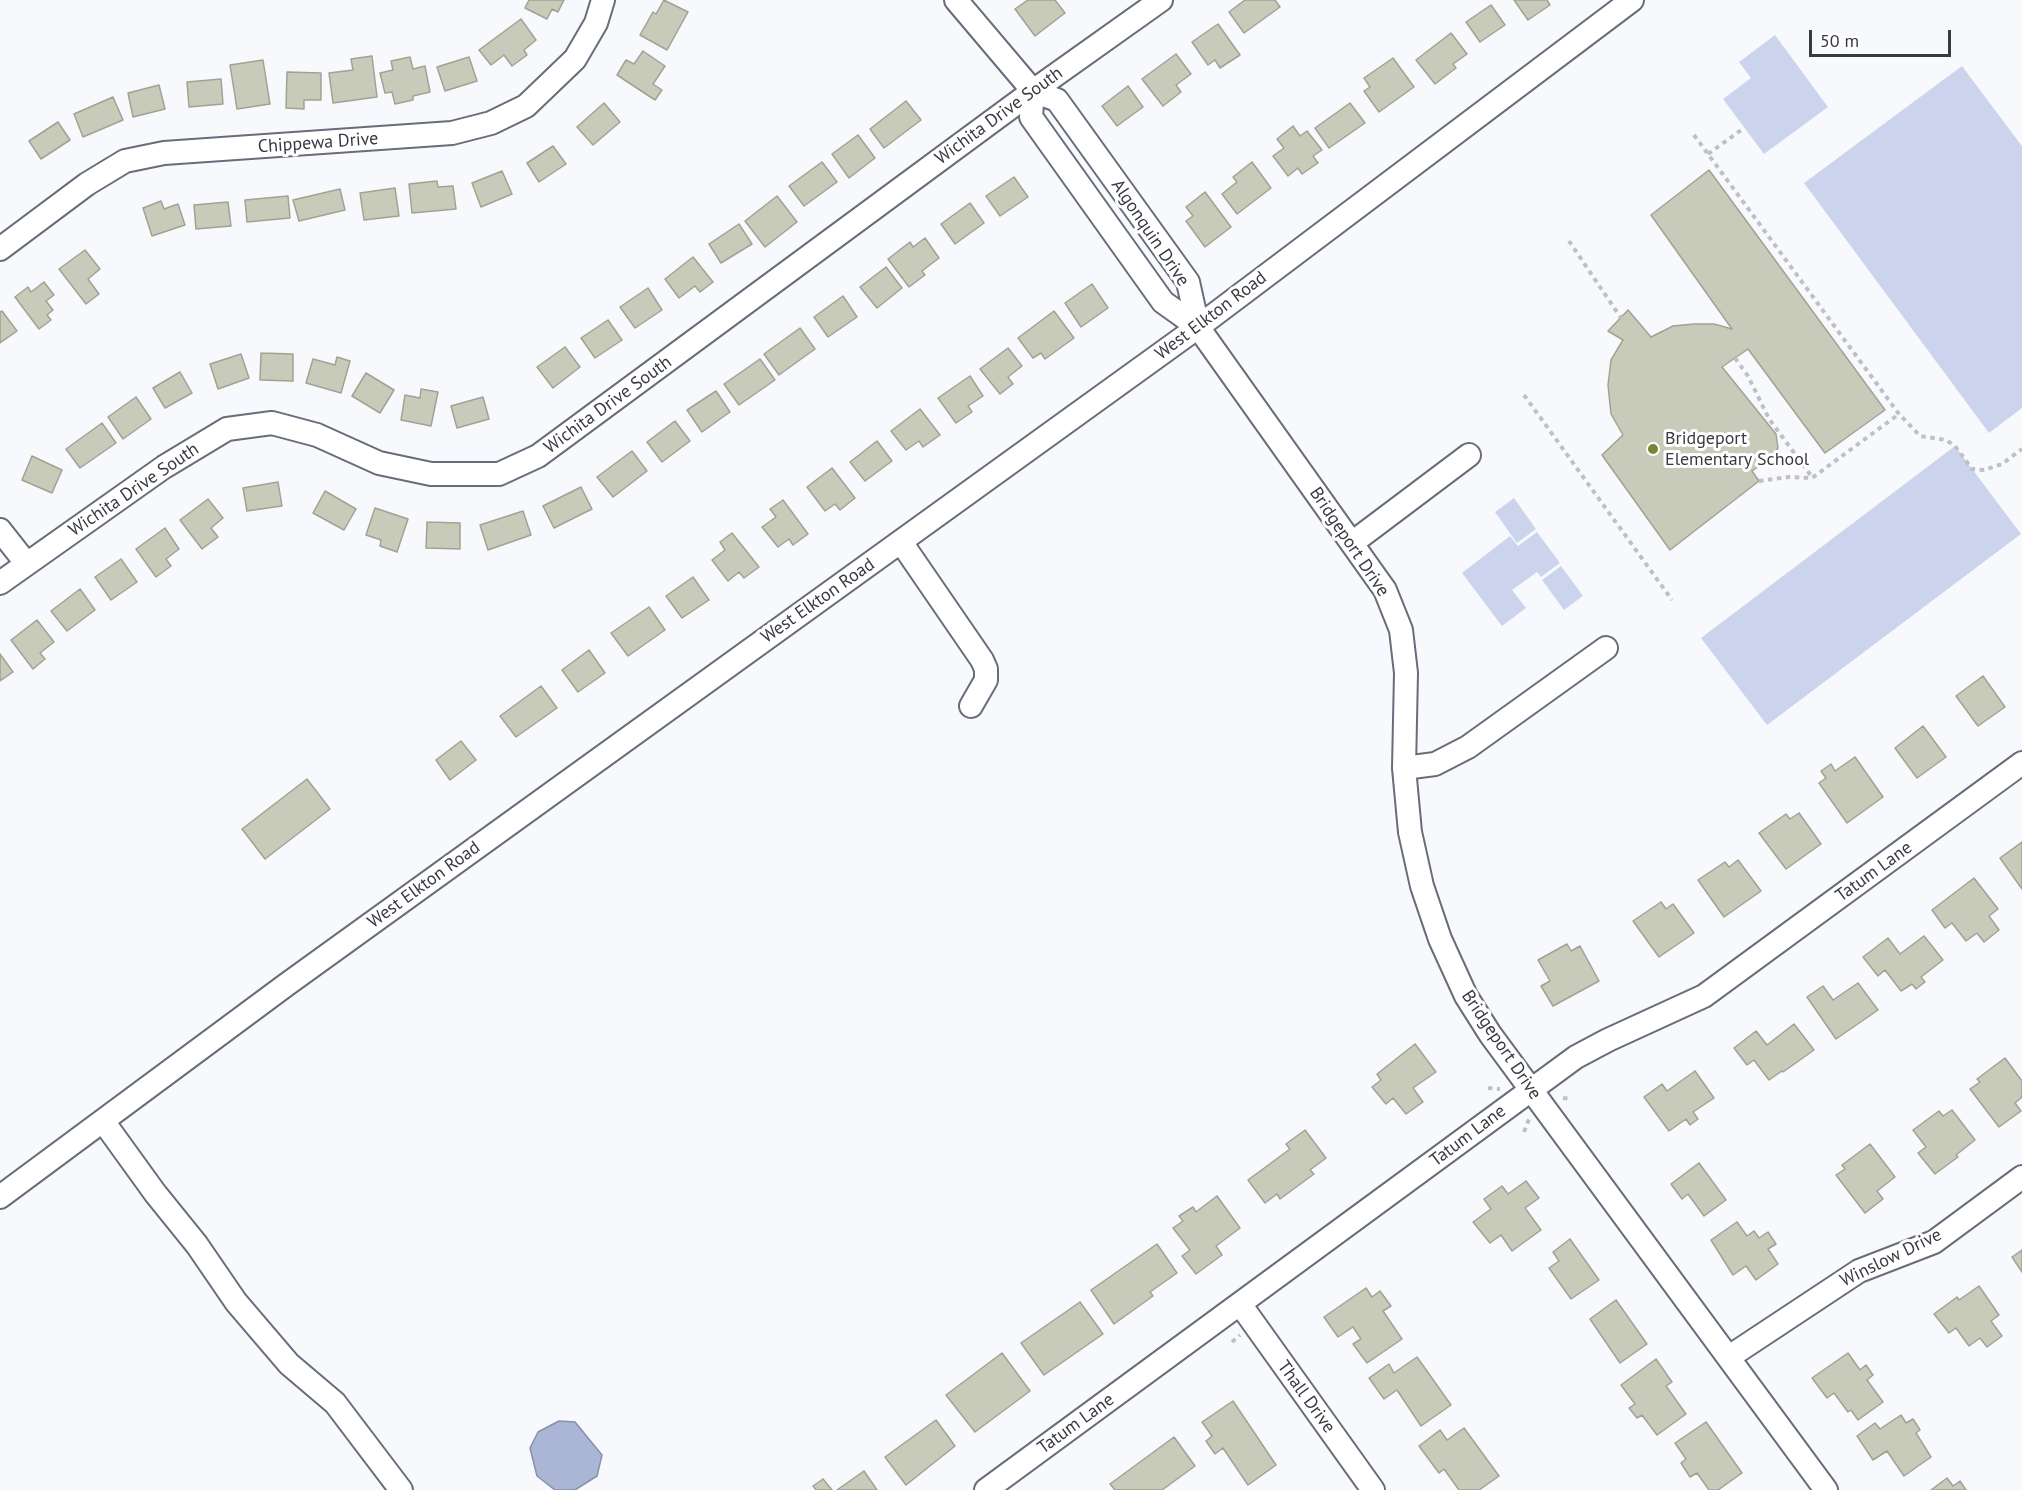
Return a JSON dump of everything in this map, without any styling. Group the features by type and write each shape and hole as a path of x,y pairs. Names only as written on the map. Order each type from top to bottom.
{"street":[{"name":"Chippewa Drive","path":"0,249 87,184 125,161 164,153 452,133 491,123 526,106 575,59 596,23 603,0"},
{"name":"Algonquin Drive","path":"956,0 1033,91 1058,100 1188,282 1198,327"},
{"name":"Wichita Drive South","path":"0,583 164,467 227,429 272,423 317,435 379,463 431,474 499,474 538,456 1033,91 1161,0"},
{"name":"West Elkton Road","path":"0,1197 286,984 1198,327 1632,0"},
{"name":"Algonquin Drive","path":"1033,91 1031,117 1163,302 1198,327"},
{"name":"Bridgeport Drive","path":"1198,327 1385,590 1401,630 1406,674 1404,768 1410,832 1422,886 1440,939 1466,996 1530,1089 1826,1490"},
{"path":"1352,543 1469,455"},
{"path":"0,530 26,563"},
{"path":"901,542 986,669 986,680 971,706"},
{"path":"1404,768 1435,764 1468,747 1606,648"},
{"name":"Tatum Lane","path":"986,1490 1530,1089 1576,1057 1704,996 2022,763"},
{"path":"103,1120 155,1193 197,1245 236,1302 289,1364 335,1403 401,1490"},
{"name":"Winslow Drive","path":"1729,1357 1858,1271 1934,1242 2022,1177"},
{"name":"Thall Drive","path":"1240,1304 1373,1490"}],"path":[{"path":"1708,154 1744,128"},
{"path":"1694,135 1899,414 1920,436 1946,440 1955,447 1972,469 1984,470 2002,464 2022,449"},
{"path":"1569,241 1621,318"},
{"path":"1735,358 1748,376 1769,419 1812,478"},
{"path":"1524,395 1672,600"},
{"path":"1759,481 1789,477 1812,478 1899,414"},
{"path":"1561,1097 1571,1099"},
{"path":"1524,1132 1527,1120"}],"shaded area":[{"path":"1775,35 1828,107 1764,154 1723,99 1751,78 1739,62"},
{"path":"1962,66 2022,146 2022,408 1989,433 1804,183"},
{"path":"1955,446 2021,534 1767,725 1701,638"},
{"path":"1514,498 1536,529 1517,543 1495,512"},
{"path":"1537,532 1560,563 1541,577 1537,572 1512,590 1526,608 1502,626 1462,573 1510,536 1518,546"},
{"path":"1561,566 1583,596 1564,610 1542,580"},
{"path":"559,1421 575,1422 602,1455 597,1476 575,1490 555,1490 537,1476 530,1448 538,1432"}],"building":[{"path":"529,0 564,0 558,12 552,9 547,19 525,8"},
{"path":"664,0 688,12 667,50 640,35 653,12 656,14"},
{"path":"1028,0 1055,0 1065,13 1035,36 1015,9"},
{"path":"1245,0 1275,0 1280,7 1244,33 1229,12"},
{"path":"1514,0 1547,0 1550,5 1528,20"},
{"path":"1491,5 1505,25 1480,42 1466,22"},
{"path":"521,19 536,40 524,50 527,55 512,66 504,55 491,65 479,50"},
{"path":"1218,24 1240,55 1220,68 1215,60 1208,65 1192,42"},
{"path":"1451,33 1467,54 1453,64 1456,68 1435,84 1416,60"},
{"path":"643,51 665,66 653,84 662,90 655,100 617,75 626,60 634,64"},
{"path":"1176,54 1191,74 1176,85 1181,92 1163,106 1142,79"},
{"path":"372,56 377,97 333,103 329,73 353,70 351,59"},
{"path":"410,57 413,69 425,66 430,92 413,96 413,100 395,104 392,92 385,93 380,73 393,70 391,61"},
{"path":"469,57 477,81 445,91 437,67"},
{"path":"1393,58 1414,87 1379,112 1364,91 1370,87 1364,78"},
{"path":"263,60 270,104 237,109 230,65"},
{"path":"287,72 321,73 321,100 304,100 304,109 286,108"},
{"path":"221,79 223,104 189,107 187,82"},
{"path":"159,85 165,109 133,117 128,93"},
{"path":"1128,86 1143,107 1117,126 1102,106"},
{"path":"113,97 123,120 83,137 74,114"},
{"path":"906,101 921,120 884,148 870,129"},
{"path":"604,103 620,122 593,145 577,127"},
{"path":"1350,103 1365,123 1329,148 1315,128"},
{"path":"58,122 70,140 41,159 29,141"},
{"path":"1293,126 1300,136 1307,131 1322,150 1313,156 1318,163 1302,174 1298,168 1288,176 1273,156 1284,148 1277,139"},
{"path":"858,135 875,158 849,178 832,154"},
{"path":"553,146 566,164 539,182 527,163"},
{"path":"822,162 837,182 804,206 789,186"},
{"path":"1252,162 1271,188 1237,214 1222,194 1237,182 1233,177"},
{"path":"1709,170 1885,410 1825,453 1748,349 1722,367 1776,434 1778,448 1771,457 1752,471 1759,481 1670,550 1602,455 1623,435 1611,414 1608,385 1611,360 1623,340 1608,331 1628,310 1651,337 1673,326 1714,324 1732,329 1651,215"},
{"path":"502,171 512,194 481,207 472,183"},
{"path":"1014,177 1028,197 1000,216 986,196"},
{"path":"437,181 438,187 453,186 456,209 412,213 409,184"},
{"path":"395,188 399,216 364,220 360,193"},
{"path":"340,189 345,210 299,221 293,200"},
{"path":"1205,192 1231,227 1205,247 1186,221 1193,216 1186,207"},
{"path":"288,196 290,218 247,222 245,200"},
{"path":"777,196 797,222 765,247 745,221"},
{"path":"161,201 164,209 178,204 185,225 152,236 143,208"},
{"path":"228,202 231,226 196,229 194,205"},
{"path":"970,203 984,223 955,244 941,224"},
{"path":"739,224 752,244 721,263 709,244"},
{"path":"925,238 939,258 922,271 925,275 909,287 888,259 910,242 913,247"},
{"path":"85,250 100,269 88,279 99,294 86,304 59,269"},
{"path":"693,257 713,282 700,292 695,286 679,298 665,279"},
{"path":"886,267 902,288 877,308 860,287"},
{"path":"44,282 54,295 46,301 53,310 47,315 51,320 39,329 15,297 28,287 31,292"},
{"path":"1092,284 1108,308 1081,327 1065,303"},
{"path":"648,288 662,310 635,328 620,307"},
{"path":"843,296 857,317 828,337 814,317"},
{"path":"2,311 17,331 0,343 0,312"},
{"path":"1054,311 1074,338 1045,359 1041,353 1033,358 1018,338"},
{"path":"608,320 622,340 595,358 581,338"},
{"path":"800,328 815,349 779,375 764,354"},
{"path":"565,347 580,367 553,388 537,367"},
{"path":"1008,348 1022,366 1008,377 1013,384 1000,394 980,369"},
{"path":"261,353 293,354 293,381 260,380"},
{"path":"241,354 249,378 218,389 210,364"},
{"path":"337,357 350,361 341,393 306,383 313,359 335,365"},
{"path":"760,359 775,380 739,405 724,384"},
{"path":"180,372 192,393 165,408 153,388"},
{"path":"366,373 394,390 380,413 352,396"},
{"path":"970,376 983,396 968,406 972,412 956,423 938,398"},
{"path":"421,389 438,392 431,426 401,420 405,395 420,398"},
{"path":"716,391 730,412 702,432 687,410"},
{"path":"136,397 151,419 123,439 108,417"},
{"path":"483,397 489,419 457,428 451,406"},
{"path":"920,409 940,435 923,447 919,441 906,450 891,431"},
{"path":"675,421 690,441 662,462 647,442"},
{"path":"102,423 116,443 80,468 66,449"},
{"path":"877,441 892,461 865,481 850,462"},
{"path":"632,451 647,471 613,497 597,477"},
{"path":"32,456 62,470 52,493 22,480"},
{"path":"832,468 855,498 840,510 835,504 825,511 807,487"},
{"path":"278,482 282,506 247,511 243,488"},
{"path":"581,487 592,509 554,528 543,506"},
{"path":"325,491 356,509 344,530 313,513"},
{"path":"208,499 223,518 211,528 218,537 202,549 180,520"},
{"path":"783,500 808,534 793,545 789,539 778,547 762,527 776,517 770,509"},
{"path":"375,508 408,519 397,552 380,546 381,540 366,535"},
{"path":"523,511 531,535 488,550 480,525"},
{"path":"427,522 460,523 460,549 426,548"},
{"path":"165,528 179,549 166,559 171,566 156,577 136,549"},
{"path":"732,533 759,567 744,578 739,572 728,581 712,560 725,550 720,542"},
{"path":"121,559 137,582 111,600 95,577"},
{"path":"693,577 709,600 682,618 666,596"},
{"path":"80,589 95,610 67,631 51,611"},
{"path":"649,607 665,630 628,656 611,633"},
{"path":"37,620 54,642 40,653 45,659 33,669 11,640"},
{"path":"589,650 605,673 578,692 562,670"},
{"path":"0,654 13,672 0,681"},
{"path":"1983,676 2005,707 1978,726 1956,696"},
{"path":"541,686 557,708 516,737 500,716"},
{"path":"1923,726 1946,757 1917,778 1895,748"},
{"path":"461,741 476,760 450,780 436,760"},
{"path":"1855,757 1883,797 1847,823 1819,783 1826,778 1821,771 1831,764 1835,771"},
{"path":"307,779 330,809 265,859 242,829"},
{"path":"1799,813 1821,844 1786,869 1759,833 1786,814 1790,819"},
{"path":"2022,842 2022,889 2000,858"},
{"path":"1738,860 1761,891 1724,917 1698,880 1725,862 1729,867"},
{"path":"1974,878 1998,909 1989,916 1999,930 1984,942 1977,933 1966,941 1952,923 1945,928 1932,910"},
{"path":"1661,902 1666,909 1673,904 1694,933 1659,957 1633,921"},
{"path":"1924,936 1943,960 1921,977 1925,982 1916,989 1912,984 1901,991 1885,970 1878,976 1863,957 1888,938 1900,954"},
{"path":"1567,944 1571,951 1580,946 1599,981 1553,1006 1541,986 1550,981 1538,960"},
{"path":"1858,983 1878,1010 1836,1039 1807,997 1823,986 1833,1000"},
{"path":"1794,1024 1814,1050 1769,1080 1754,1060 1747,1065 1734,1048 1756,1031 1767,1045"},
{"path":"1415,1044 1436,1072 1413,1088 1423,1102 1406,1114 1393,1098 1386,1104 1372,1087 1381,1080 1377,1074"},
{"path":"2005,1058 2022,1081 2022,1097 2015,1103 2021,1111 1999,1127 1970,1089 1980,1082 1977,1079"},
{"path":"1695,1071 1714,1098 1693,1112 1698,1119 1690,1125 1686,1119 1669,1131 1644,1097 1662,1084 1667,1091"},
{"path":"1952,1110 1975,1140 1956,1155 1958,1157 1935,1174 1918,1153 1926,1147 1913,1130 1939,1111 1943,1116"},
{"path":"1305,1130 1326,1158 1310,1170 1314,1174 1280,1199 1277,1194 1265,1203 1248,1180 1290,1149 1286,1144"},
{"path":"1870,1144 1895,1177 1877,1191 1883,1199 1865,1213 1836,1175 1845,1169 1842,1165"},
{"path":"1699,1163 1726,1200 1704,1216 1688,1194 1682,1199 1671,1184"},
{"path":"1526,1181 1539,1198 1525,1208 1541,1230 1512,1251 1501,1235 1490,1243 1473,1222 1491,1209 1484,1199 1502,1186 1508,1194"},
{"path":"1217,1196 1240,1228 1216,1246 1222,1255 1196,1274 1182,1256 1190,1250 1173,1228 1183,1221 1179,1216 1193,1207 1196,1212"},
{"path":"1737,1222 1747,1236 1754,1231 1759,1238 1768,1232 1776,1244 1768,1249 1778,1264 1756,1280 1746,1266 1733,1275 1711,1240"},
{"path":"1570,1239 1599,1280 1571,1299 1549,1268 1559,1261 1553,1252"},
{"path":"1157,1244 1177,1273 1150,1292 1153,1296 1114,1324 1091,1290"},
{"path":"2022,1250 2022,1272 2012,1257"},
{"path":"1979,1286 1999,1315 1991,1321 2002,1336 1987,1347 1980,1338 1969,1346 1956,1328 1949,1333 1934,1314 1957,1297 1959,1300"},
{"path":"1366,1288 1372,1297 1380,1291 1391,1306 1383,1311 1402,1339 1367,1363 1353,1344 1361,1339 1353,1327 1338,1337 1324,1317"},
{"path":"1616,1300 1647,1344 1620,1363 1590,1319"},
{"path":"1080,1302 1103,1334 1044,1375 1021,1343"},
{"path":"1002,1353 1030,1391 975,1432 946,1395"},
{"path":"1848,1353 1860,1370 1866,1365 1873,1375 1867,1380 1883,1402 1858,1420 1851,1410 1848,1412 1834,1393 1827,1398 1812,1378"},
{"path":"1417,1357 1451,1405 1421,1426 1397,1390 1384,1399 1369,1378 1389,1364 1394,1373"},
{"path":"1656,1359 1672,1382 1666,1386 1686,1414 1657,1435 1642,1415 1637,1418 1629,1408 1635,1404 1621,1385"},
{"path":"1233,1401 1276,1465 1248,1485 1223,1448 1215,1454 1206,1441 1212,1436 1202,1422"},
{"path":"1901,1415 1906,1423 1913,1419 1920,1430 1916,1433 1931,1457 1904,1476 1887,1451 1873,1460 1857,1436 1875,1423 1880,1429"},
{"path":"936,1420 955,1446 906,1485 885,1457"},
{"path":"1706,1422 1742,1473 1718,1490 1709,1490 1697,1473 1690,1477 1681,1463 1686,1459 1675,1443"},
{"path":"1464,1428 1499,1476 1479,1490 1459,1490 1444,1469 1439,1473 1419,1446 1440,1430 1447,1440"},
{"path":"1174,1437 1195,1466 1162,1490 1115,1490 1110,1484"},
{"path":"864,1471 877,1490 837,1490"},
{"path":"1947,1478 1953,1486 1960,1481 1966,1490 1931,1490"},
{"path":"823,1479 832,1490 816,1490 813,1486"}],"place":[{"name":"Bridgeport Elementary School","path":"1653,449"}]}
